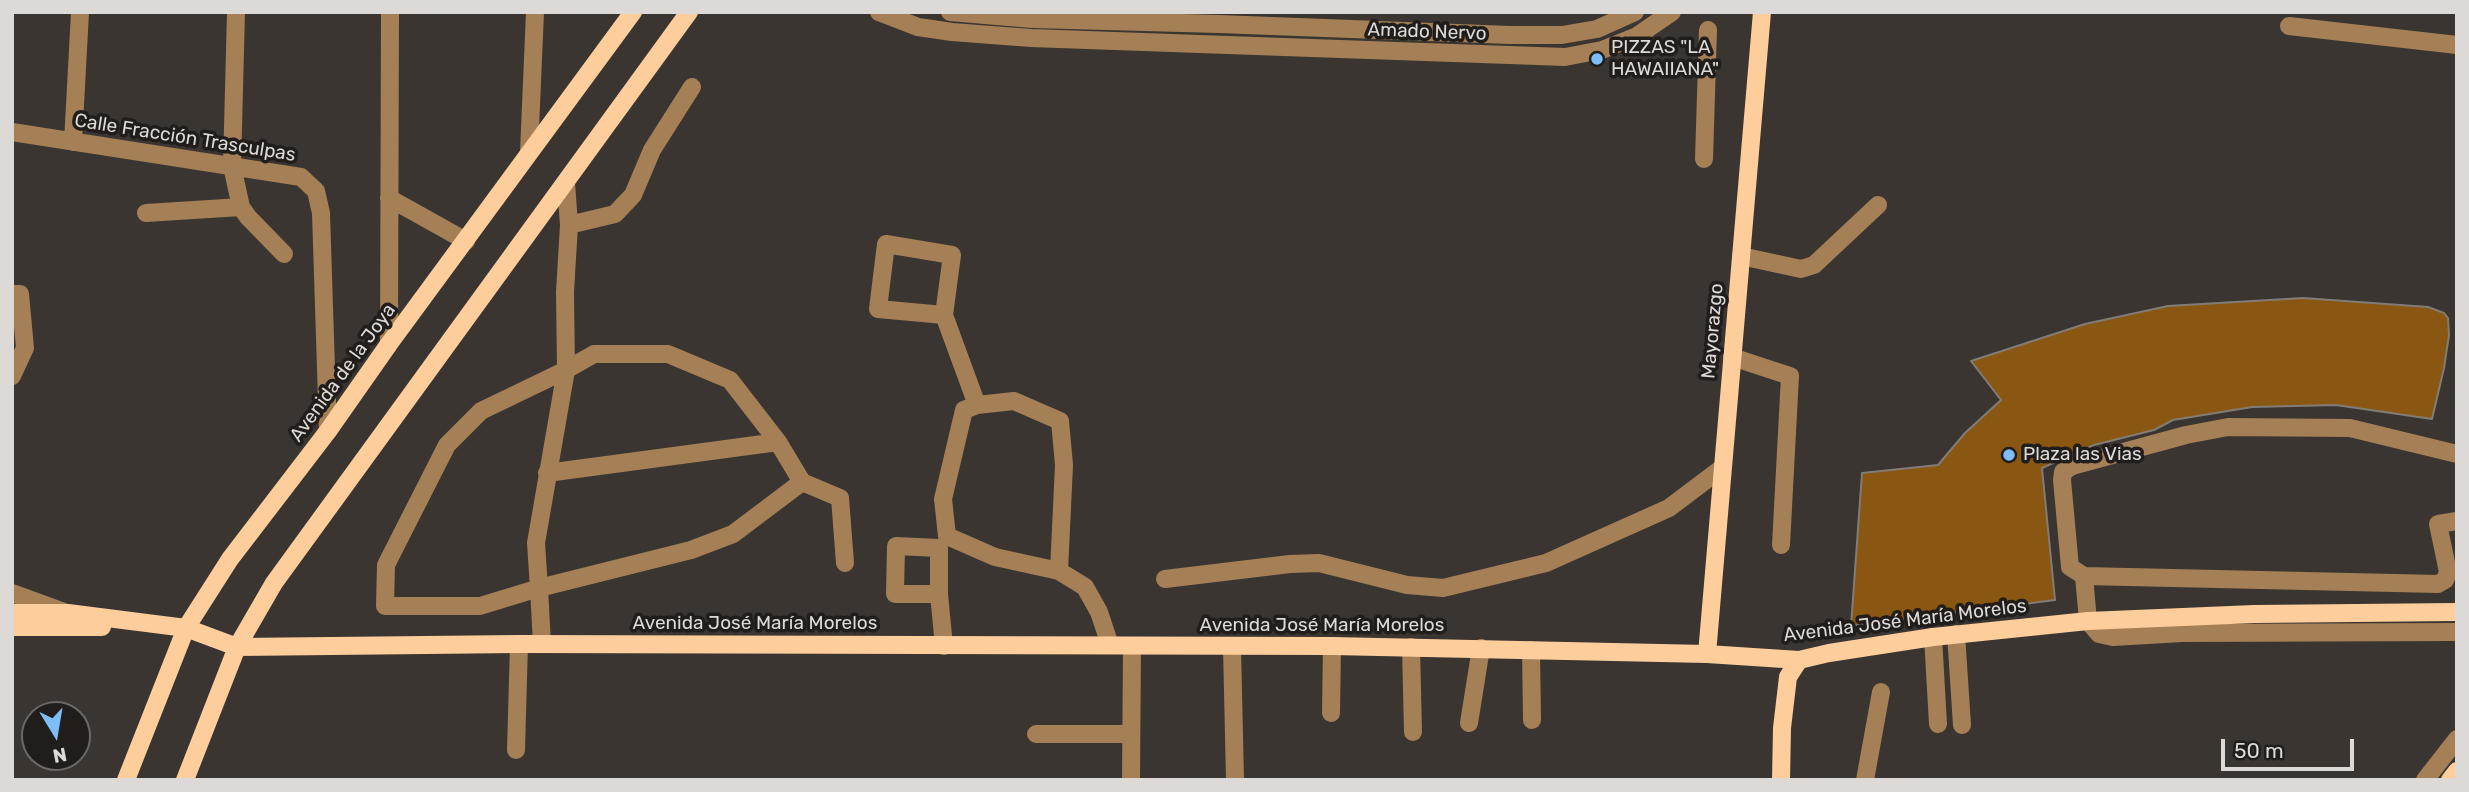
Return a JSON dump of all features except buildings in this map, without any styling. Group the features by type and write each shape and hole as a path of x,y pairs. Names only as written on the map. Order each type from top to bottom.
{"main road":[{"name":"Avenida de la Joya","path":"126,780 186,628 230,559 328,431 633,12"},
{"path":"185,780 237,646 274,583 688,12"},
{"name":"Mayorazgo","path":"1707,654 1762,12"},
{"name":"Avenida José María Morelos","path":"186,628 237,646 1332,646 1707,654 1799,660 1933,637 2088,621 2254,614 2457,612"},
{"path":"12,613 68,613 186,628"},
{"path":"12,626 186,628"},
{"path":"1781,780 1782,729 1788,677 1799,660"},
{"path":"2450,780 2457,771"}],"street":[{"path":"73,142 79,12"},
{"path":"236,12 232,166 241,207 284,254"},
{"path":"389,344 390,12"},
{"path":"529,152 535,12"},
{"name":"Amado Nervo","path":"879,12 929,29 1031,38 1565,57 1602,50 1637,36 1672,12"},
{"name":"Amado Nervo","path":"950,12 1032,19 1562,35 1597,29 1635,12"},
{"path":"2289,26 2457,45"},
{"path":"1704,159 1708,30"},
{"path":"569,225 615,214 633,195 652,150 692,87"},
{"name":"Calle Fracción Trasculpas","path":"12,132 301,177 316,191 321,213 328,431"},
{"path":"542,644 536,543 566,370 565,292 569,225 566,183"},
{"path":"389,198 466,241"},
{"path":"1741,256 1801,270 1815,265 1878,205"},
{"path":"146,213 241,207"},
{"path":"944,315 878,309 886,244 952,255 944,315 977,405"},
{"path":"12,294 20,294 25,348 12,376"},
{"path":"802,482 733,534 691,550 538,588 480,606 385,606 386,565 447,444 481,411 594,354 668,354 730,380 778,442 802,482 840,498 845,563"},
{"path":"1732,357 1790,376 1781,545"},
{"path":"1059,571 1064,465 1060,421 1014,401 977,405 964,410 943,499 947,536 995,558 1059,571 1085,587 1099,612 1110,645"},
{"path":"2457,454 2350,428 2228,428 2186,435 2072,466 2063,472 2062,480 2070,567 2084,576 2438,584 2445,580 2448,572 2438,524 2457,521"},
{"path":"547,473 778,442"},
{"path":"1165,579 1319,563 1407,585 1443,588 1546,563 1669,508 1722,468"},
{"path":"2084,576 2088,621 2099,634 2113,637 2174,634 2457,632"},
{"path":"12,593 68,613"},
{"path":"939,594 944,646"},
{"path":"1956,634 1962,725"},
{"path":"1933,637 1938,724"},
{"path":"516,750 519,644"},
{"path":"1131,780 1132,646"},
{"path":"1331,713 1332,646"},
{"path":"1232,647 1235,780"},
{"path":"1411,647 1413,732"},
{"path":"1469,723 1480,648"},
{"path":"1531,650 1531,720"},
{"path":"1865,780 1881,692"},
{"path":"1036,734 1131,734"},
{"path":"2425,780 2457,739"}],"place":[{"name":"PIZZAS \"LA HAWAIIANA\"","path":"1597,59"},
{"name":"Plaza las Vias","path":"2009,455"}]}
